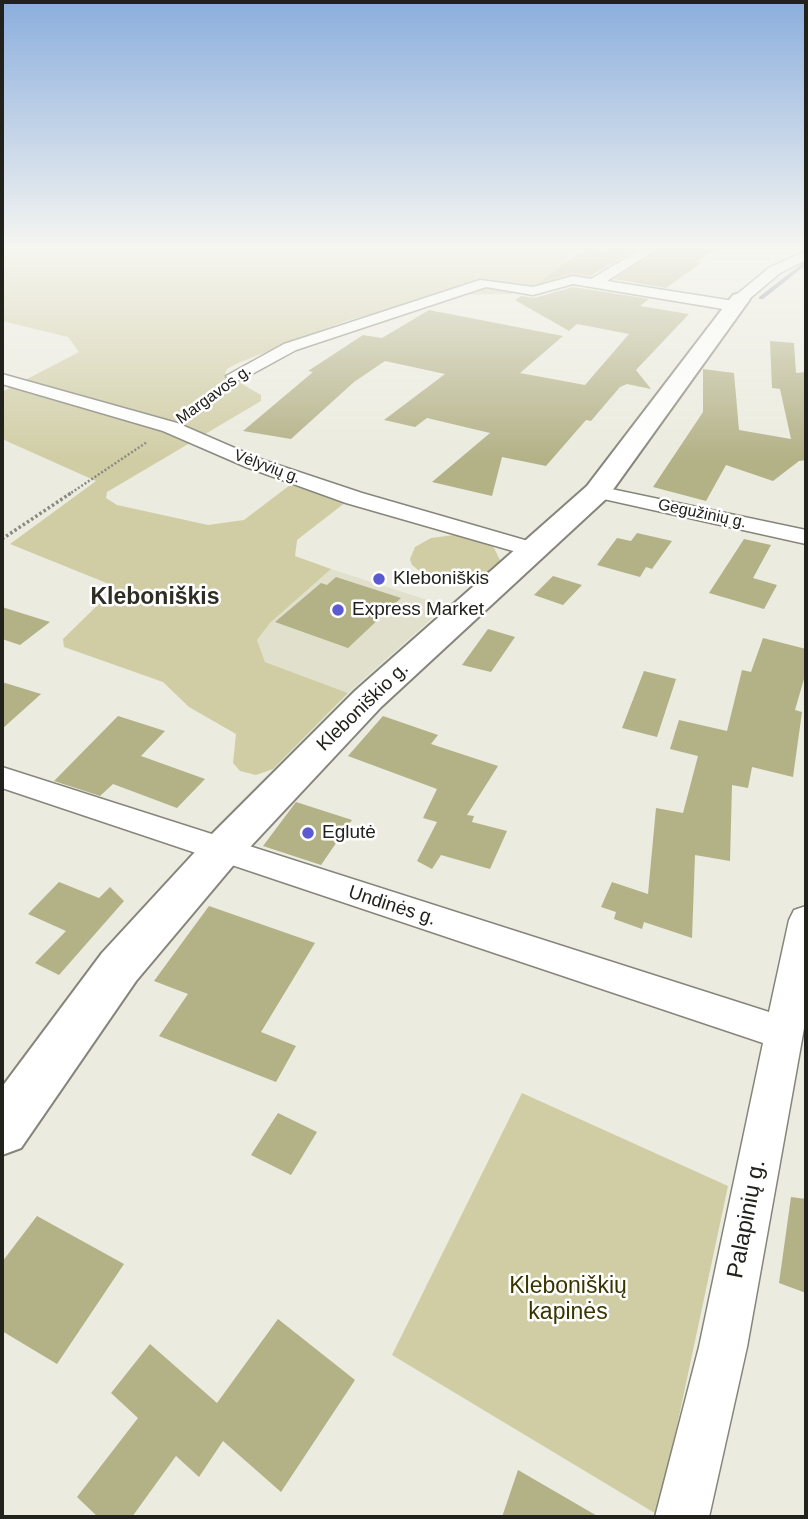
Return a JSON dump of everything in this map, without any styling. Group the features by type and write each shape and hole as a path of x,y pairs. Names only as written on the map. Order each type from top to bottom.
{"street":[{"name":"Margavos g.","path":"235,376 290,347 376,319"},
{"name":"Kleboniškio g.","path":"2,1130 119,967 222,850 368,699 597,492 725,319"},
{"name":"Vėlyvių g.","path":"2,379 170,427 253,463 354,498 534,550"},
{"name":"Gegužinių g.","path":"597,492 806,537"},
{"name":"Undinės g.","path":"2,777 692,1005 782,1032"},
{"name":"Palapinių g.","path":"682,1517 723,1347 782,1032 806,920"}],"path":[{"name":"Margavos g.","path":"2,539 170,427 235,376"}],"shaded area":[{"path":"331,569 446,606 348,693 265,662 257,640 270,623"}],"green space":[{"path":"2,319 354,319 227,369 225,374 261,395 261,401 107,492 106,498 117,505 208,525 244,520 290,485 346,502 297,540 295,556 331,569 270,623 257,640 265,662 348,693 273,769 256,775 240,771 233,763 236,734 189,707 163,682 64,647 63,639 110,593 109,584 10,544 96,481 2,439 2,392 79,352 68,337"},
{"path":"454,535 486,542 494,548 500,560 498,566 474,580 449,582 426,576 412,565 410,559 415,547 431,538"},
{"name":"Kleboniškių kapinės","path":"522,1093 728,1186 658,1515 392,1355"}],"building":[{"path":"414,319 475,319 563,336 520,373 585,385 629,334 577,324 569,331 548,319 684,319 636,370 651,389 627,384 620,387 591,421 586,420 546,466 502,457 492,496 432,482 490,433 427,418 415,427 384,420 445,374 385,361 354,382 291,439 243,431 313,372 308,371 363,335 382,338"},
{"path":"770,341 794,343 796,373 806,372 806,460 799,461 773,481 726,465 706,501 653,487 703,412 703,369 734,373 739,430 791,439 780,389 772,388"},
{"path":"637,533 672,541 652,569 646,567 640,577 597,565 617,538 631,541"},
{"path":"744,539 771,545 753,578 777,585 764,609 709,593"},
{"path":"553,576 582,585 563,605 534,595"},
{"name":"Express Market","path":"336,577 401,598 348,648 275,622 321,583 327,585"},
{"path":"2,607 50,622 20,645 2,639"},
{"path":"488,629 515,637 491,672 462,665"},
{"path":"763,638 806,649 806,672 795,710 802,712 793,777 752,767 748,788 732,785 730,861 695,855 692,938 644,922 642,929 614,919 616,912 601,907 612,882 648,894 656,808 683,813 698,756 670,749 679,720 727,731 742,670 751,672"},
{"path":"644,671 676,679 657,737 622,728"},
{"path":"2,682 41,694 2,729"},
{"path":"118,716 165,731 141,756 205,779 177,808 113,784 100,796 54,781"},
{"path":"383,716 438,735 431,744 498,766 467,815 474,816 472,822 507,831 490,869 441,855 432,869 417,861 437,822 423,818 437,789 348,756"},
{"name":"Eglutė","path":"296,802 352,820 321,865 263,846"},
{"path":"59,882 99,898 110,887 124,901 59,975 35,963 66,931 28,914"},
{"path":"209,906 315,943 261,1032 296,1046 276,1082 159,1036 188,994 154,981"},
{"path":"278,1113 317,1132 291,1175 251,1155"},
{"path":"791,1197 806,1199 806,1293 779,1283"},
{"path":"37,1216 124,1264 57,1364 2,1331 2,1262"},
{"path":"278,1319 355,1380 281,1492 223,1441 199,1477 176,1456 132,1517 98,1517 77,1497 138,1418 111,1393 150,1344 217,1403"},
{"path":"518,1470 599,1517 502,1517"}],"place":[{"name":"Kleboniškis","path":"379,579"},
{"name":"Express Market","path":"338,610"},
{"name":"Eglutė","path":"308,833"}],"district":[{"name":"Kleboniškis","path":"155,598"}]}
